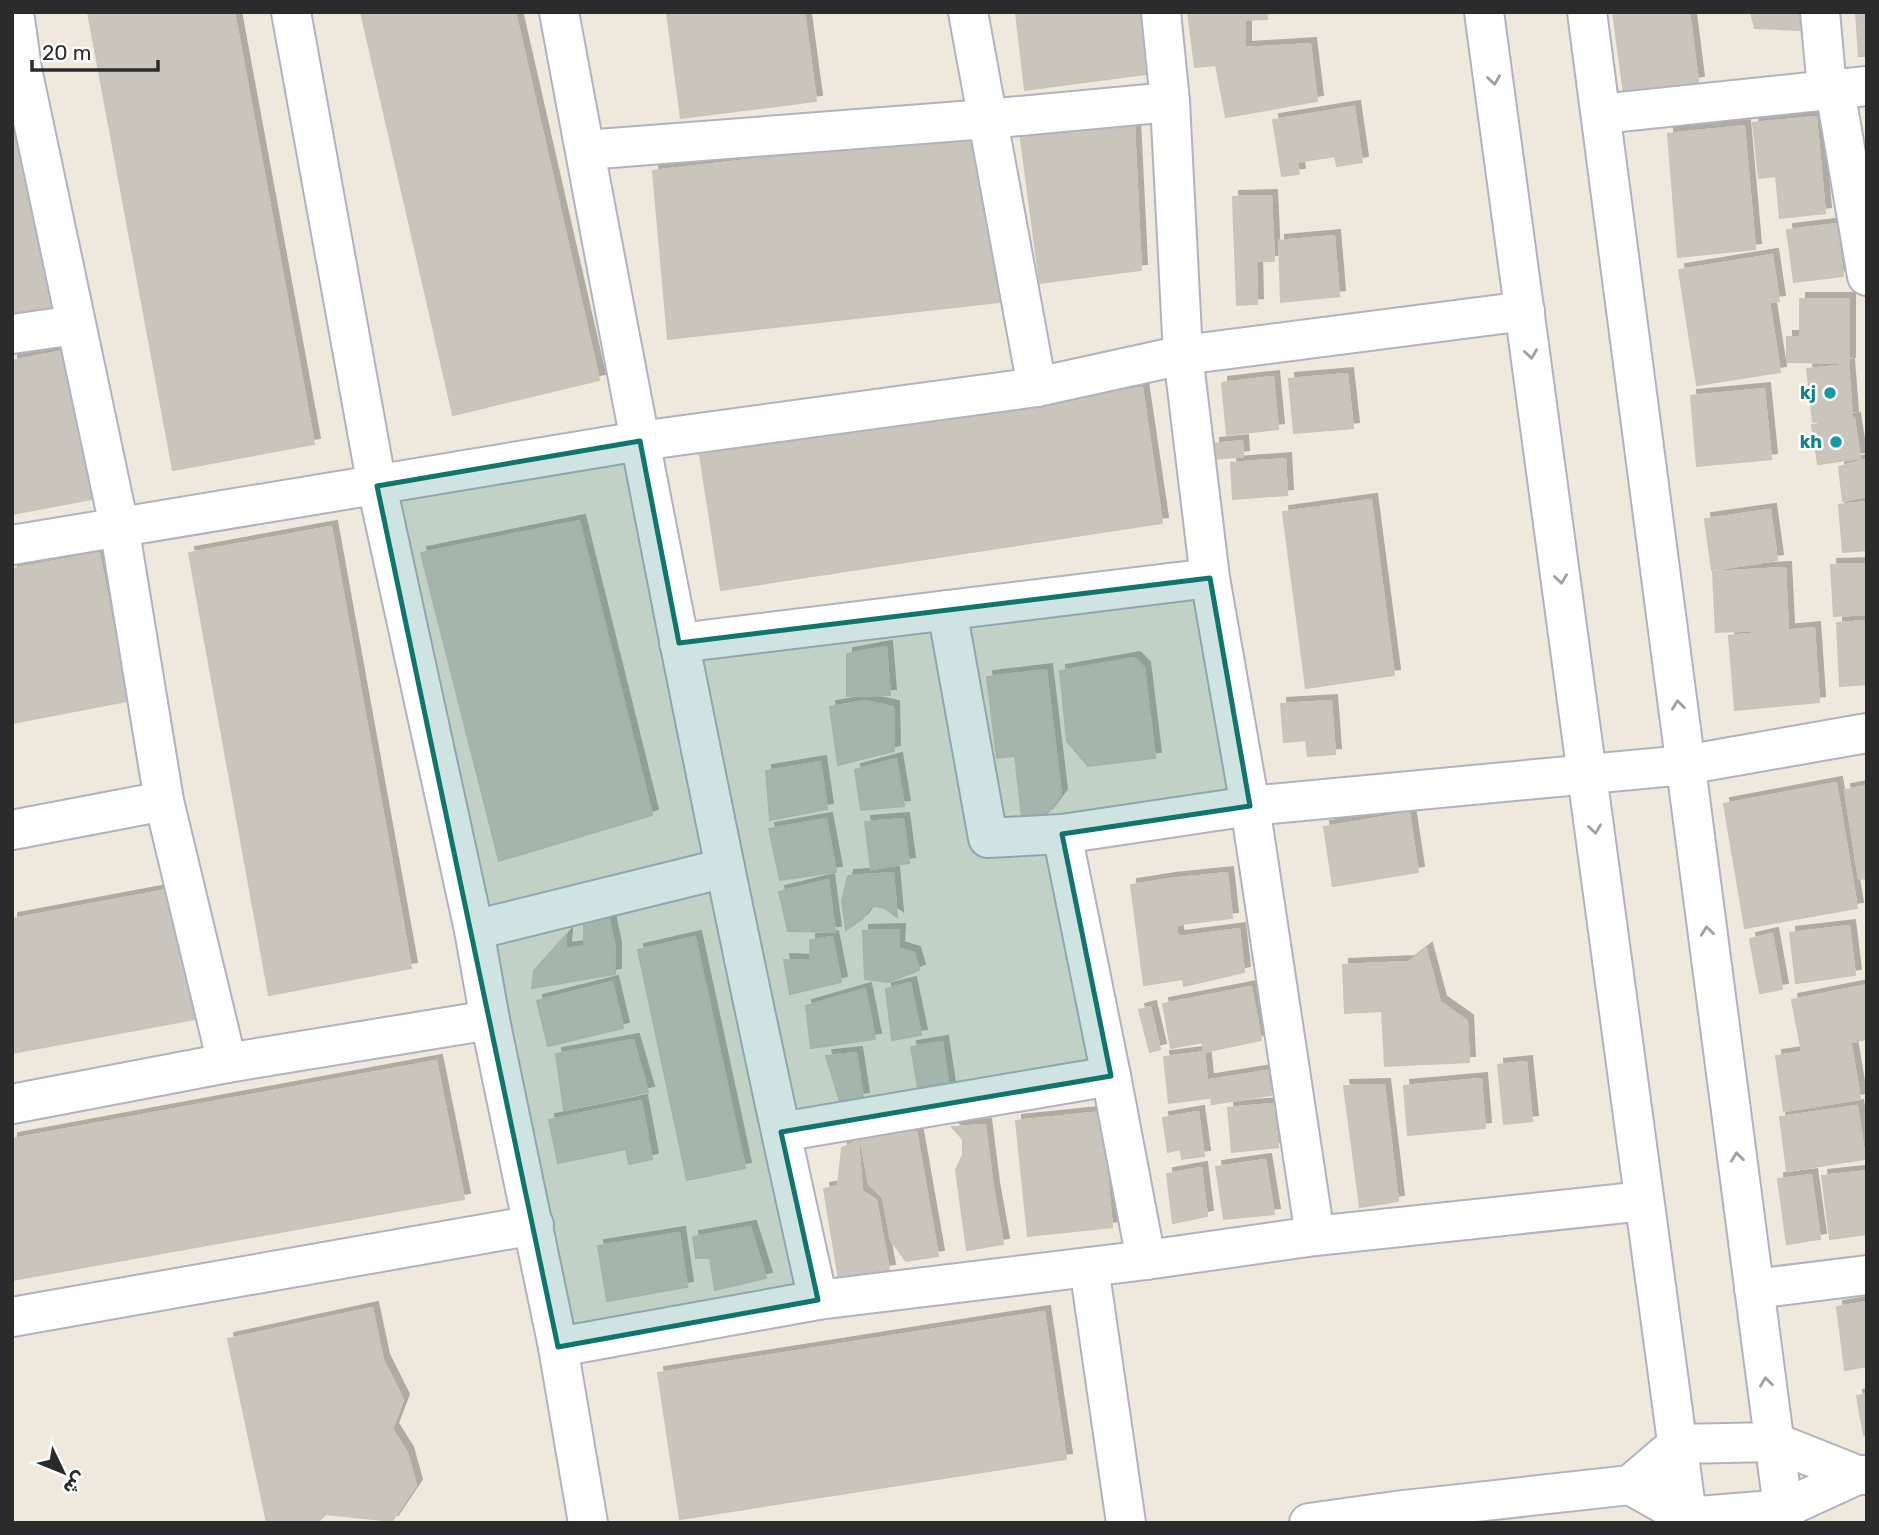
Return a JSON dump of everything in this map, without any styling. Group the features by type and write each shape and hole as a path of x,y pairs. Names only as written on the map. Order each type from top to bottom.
{"street":[{"path":"14,12 17,70 119,526 164,801 227,1063"},
{"path":"291,12 377,486 474,930 558,1347 588,1523"},
{"path":"559,12 640,442 725,867 818,1300"},
{"path":"968,12 1037,387"},
{"path":"1161,12 1170,102 1183,355 1210,578 1250,806 1315,1236"},
{"path":"1484,12 1687,1520"},
{"path":"1587,12 1784,1516"},
{"path":"1820,12 1843,88 1867,276"},
{"path":"1601,114 1843,88"},
{"path":"585,150 1170,102"},
{"path":"12,545 640,442 1037,387 1183,355 1525,311"},
{"path":"12,334 76,325"},
{"path":"680,643 1210,578"},
{"path":"947,610 988,838 1062,834 1250,806 1685,765 1867,733"},
{"path":"12,830 164,801"},
{"path":"1062,834 1146,1260"},
{"path":"474,930 725,867"},
{"path":"12,1104 227,1063 490,1020"},
{"path":"780,1132 1111,1076"},
{"path":"558,1347 818,1300 1146,1260 1315,1236 1644,1201"},
{"path":"12,1317 534,1225"},
{"path":"1089,1267 1126,1523"},
{"path":"1754,1289 1867,1275"},
{"path":"1309,1523 1396,1517 1630,1485 1678,1444 1774,1442 1862,1475"},
{"path":"1630,1485 1687,1520 1784,1516 1862,1475"}],"highlighted area":[{"path":"640,441 679,643 1210,578 1250,806 1062,834 1111,1076 781,1132 818,1300 558,1347 377,486"}],"building":[{"path":"88,12 234,12 314,444 173,470"},
{"path":"361,12 515,12 599,380 453,415"},
{"path":"667,12 804,12 816,101 681,118"},
{"path":"1016,12 1147,12 1154,73 1025,90"},
{"path":"1188,12 1266,12 1267,19 1245,20 1245,48 1222,52 1216,65 1195,67"},
{"path":"1613,12 1689,12 1698,82 1624,93"},
{"path":"1799,12 1800,30 1755,28 1751,13"},
{"path":"1856,12 1867,12 1867,56 1859,56"},
{"path":"1310,44 1317,101 1226,117 1216,65 1222,52"},
{"path":"12,91 54,306 12,314"},
{"path":"1354,107 1362,162 1337,166 1335,156 1297,162 1299,174 1282,176 1273,120"},
{"path":"1816,117 1825,213 1780,218 1776,176 1759,178 1753,123"},
{"path":"1134,126 1141,270 1040,283 1020,132"},
{"path":"1744,126 1755,249 1678,257 1668,134"},
{"path":"969,135 1001,302 668,339 653,171"},
{"path":"1271,196 1274,261 1256,261 1257,304 1237,305 1233,197"},
{"path":"1836,224 1843,276 1794,282 1787,230"},
{"path":"1334,236 1339,296 1281,302 1279,241"},
{"path":"1772,255 1779,301 1769,302 1780,372 1697,385 1679,270"},
{"path":"1800,299 1849,299 1849,363 1787,362 1787,337 1800,337"},
{"path":"63,351 92,499 12,514 12,361"},
{"name":"kj","path":"1848,365 1852,417 1813,422 1807,369"},
{"path":"1347,374 1353,428 1294,433 1289,379"},
{"path":"1273,377 1278,429 1227,435 1222,383"},
{"path":"1142,388 1162,523 721,590 700,455"},
{"path":"1764,389 1771,459 1697,466 1691,396"},
{"name":"kh","path":"1854,419 1860,458 1818,464 1812,425"},
{"path":"1242,441 1243,456 1215,459 1214,444"},
{"path":"1285,459 1287,495 1233,499 1231,463"},
{"path":"1864,460 1867,496 1843,501 1839,467"},
{"path":"1371,500 1394,675 1306,688 1283,512"},
{"path":"1867,502 1867,550 1843,552 1839,505"},
{"path":"1770,510 1777,560 1712,570 1705,519"},
{"path":"579,521 652,815 499,861 421,553"},
{"path":"331,527 411,968 269,995 189,553"},
{"path":"99,553 127,701 12,723 12,569"},
{"path":"1867,564 1867,614 1834,616 1831,565"},
{"path":"1785,568 1788,629 1716,632 1713,572"},
{"path":"1867,621 1867,684 1840,686 1837,623"},
{"path":"1814,628 1819,702 1735,710 1729,636"},
{"path":"886,647 890,695 847,696 847,654"},
{"path":"1134,658 1144,668 1155,758 1088,766 1067,741 1060,671"},
{"path":"1046,670 1061,795 1046,815 1022,818 1015,756 997,758 987,677"},
{"path":"865,701 893,707 894,751 838,765 830,707"},
{"path":"1331,701 1335,754 1308,756 1306,740 1284,742 1281,704"},
{"path":"896,759 904,806 861,810 855,770"},
{"path":"820,762 827,809 770,820 766,771"},
{"path":"1836,783 1857,908 1745,928 1724,804"},
{"path":"1867,786 1867,878 1859,879 1845,790"},
{"path":"1409,813 1418,872 1333,886 1324,827"},
{"path":"826,819 836,872 780,880 769,829"},
{"path":"903,819 909,863 871,869 865,822"},
{"path":"893,873 897,917 883,907 871,906 862,919 846,930 842,901 848,876"},
{"path":"1227,873 1232,918 1175,925 1170,879"},
{"path":"1170,879 1183,979 1144,985 1131,885"},
{"path":"828,880 835,932 788,931 779,892"},
{"path":"172,889 195,1019 12,1053 12,919"},
{"path":"607,910 615,948 615,974 532,988 534,971 566,935 565,949 584,946 584,918"},
{"path":"1849,926 1855,975 1796,983 1790,933"},
{"path":"1239,929 1244,972 1184,986 1178,937"},
{"path":"899,930 898,948 914,953 919,970 889,982 865,979 863,931"},
{"path":"1772,934 1782,989 1760,993 1750,939"},
{"path":"695,937 745,1168 687,1180 638,950"},
{"path":"832,937 841,982 790,994 784,960 811,961 810,940"},
{"path":"1426,949 1440,1002 1467,1021 1469,1062 1385,1066 1382,1011 1345,1013 1343,965 1409,962"},
{"path":"612,982 623,1028 548,1046 537,1001"},
{"path":"910,983 921,1035 892,1040 886,989"},
{"path":"1867,985 1867,1039 1802,1052 1792,1000"},
{"path":"1251,987 1261,1040 1204,1052 1194,998"},
{"path":"865,989 875,1039 811,1048 806,1006"},
{"path":"1194,998 1203,1042 1171,1048 1163,1004"},
{"path":"1150,1007 1160,1049 1150,1052 1139,1010"},
{"path":"633,1040 648,1092 564,1110 556,1054"},
{"path":"942,1042 949,1088 919,1094 911,1047"},
{"path":"1851,1045 1860,1099 1784,1111 1776,1056"},
{"path":"1204,1052 1209,1098 1169,1103 1164,1057"},
{"path":"856,1053 863,1098 840,1102 826,1056"},
{"path":"436,1061 464,1199 12,1280 12,1139"},
{"path":"1526,1062 1532,1121 1504,1124 1498,1065"},
{"path":"1267,1071 1271,1095 1212,1104 1209,1080"},
{"path":"1481,1079 1485,1128 1408,1135 1404,1086"},
{"path":"1384,1085 1398,1201 1360,1207 1344,1086"},
{"path":"641,1101 652,1159 629,1164 626,1149 558,1163 549,1120"},
{"path":"1273,1104 1278,1147 1232,1152 1228,1108"},
{"path":"1857,1106 1865,1159 1787,1171 1780,1117"},
{"path":"1101,1112 1112,1227 1028,1236 1016,1121"},
{"path":"1198,1112 1204,1156 1182,1159 1180,1149 1168,1152 1163,1118"},
{"path":"915,1125 938,1256 906,1261 891,1240 883,1197 869,1184 860,1135"},
{"path":"985,1125 1003,1244 967,1250 956,1170 963,1155 963,1139 952,1127"},
{"path":"858,1141 862,1191 876,1200 889,1270 839,1279 824,1189 838,1186 842,1148"},
{"path":"1265,1160 1274,1214 1224,1219 1216,1167"},
{"path":"1201,1168 1207,1216 1173,1223 1167,1174"},
{"path":"1867,1171 1867,1234 1830,1239 1822,1176"},
{"path":"1811,1175 1820,1239 1787,1244 1778,1179"},
{"path":"750,1227 766,1278 715,1290 710,1258 696,1258 693,1237"},
{"path":"679,1233 687,1287 607,1301 598,1246"},
{"path":"1867,1302 1867,1366 1845,1370 1837,1307"},
{"path":"372,1308 383,1360 403,1400 392,1429 407,1453 416,1485 392,1521 325,1514 317,1523 267,1523 228,1339"},
{"path":"1044,1312 1066,1459 680,1519 658,1373"},
{"path":"1867,1394 1867,1435 1864,1435 1857,1396"}],"place":[{"name":"kj","path":"1830,393"},
{"name":"kh","path":"1836,442"}]}
